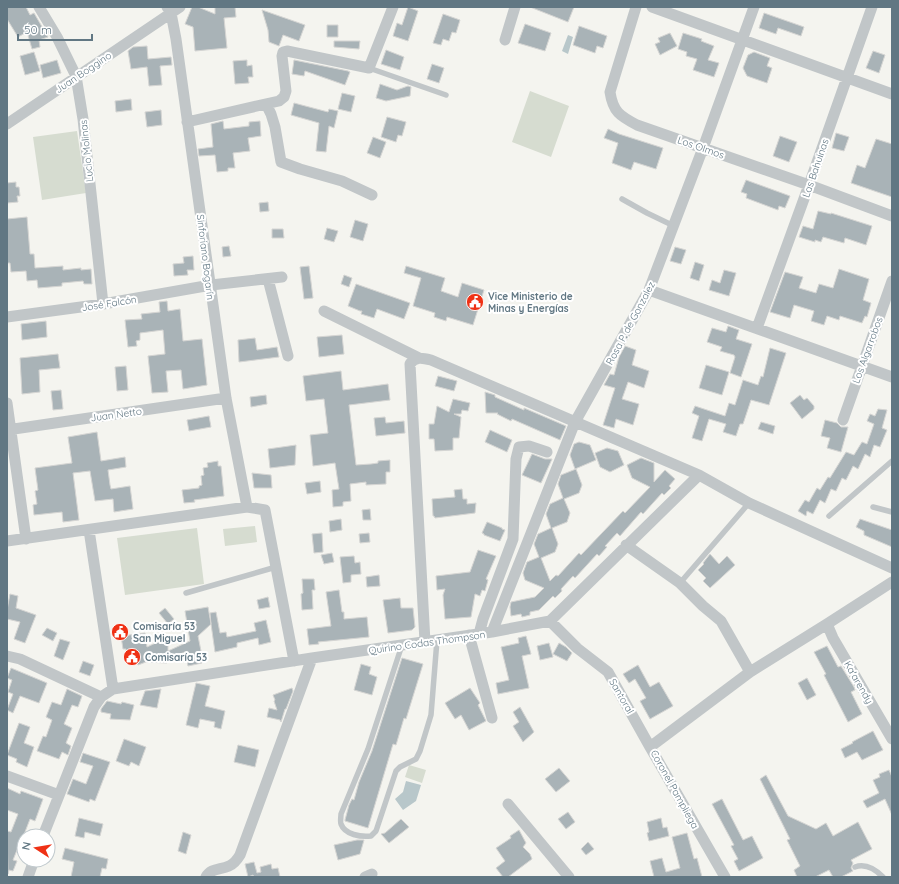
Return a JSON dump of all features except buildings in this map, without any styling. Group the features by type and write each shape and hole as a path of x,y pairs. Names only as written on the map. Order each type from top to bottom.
{"street":[{"name":"Lucio Molinas","path":"39,7 76,76 83,119 103,304"},
{"path":"187,122 279,101 284,97 286,91 282,56 283,52 287,51 369,68 393,7"},
{"path":"505,40 515,7"},
{"name":"Los Olmos","path":"636,7 610,92 612,104 622,117 637,125 810,185 892,216"},
{"path":"652,7 847,76 892,94"},
{"name":"Rosa P. de Gonzalez","path":"492,632 575,422 649,290 703,148 754,7"},
{"name":"Las Bahuinas","path":"757,328 810,185 872,7"},
{"name":"Juan Boggino","path":"7,124 173,9"},
{"name":"Sinforiano Bogarín","path":"173,9 187,122 226,398 247,507"},
{"path":"266,104 275,127 281,162 342,181 372,195"},
{"name":"José Falcón","path":"7,317 103,304 211,285 282,277"},
{"path":"268,279 288,356"},
{"name":"Los Algarrobos","path":"843,420 892,281"},
{"path":"649,290 892,377"},
{"path":"324,311 418,358 431,360 699,475 750,503 892,568"},
{"path":"418,358 412,360 410,364 425,642"},
{"name":"Juan Netto","path":"9,430 226,398"},
{"path":"7,403 9,430 26,539"},
{"path":"492,718 474,635 483,619 513,539 516,459 519,447 529,446 547,452"},
{"path":"550,621 699,475"},
{"path":"7,541 247,507 265,510 294,661"},
{"path":"89,530 113,689"},
{"path":"626,545 680,583 703,606 721,621 750,672"},
{"name":"Coronel Pampliega","path":"724,877 650,747 750,672 892,582"},
{"name":"Quirino Codas Thompson","path":"101,697 113,689 312,658 474,635 550,621"},
{"name":"Santoral","path":"550,621 577,648 608,672 650,747"},
{"name":"Ka'arendy","path":"827,624 833,638 892,739"},
{"path":"7,656 20,659 101,697 94,707 46,828"},
{"path":"206,877 208,873 213,870 229,866 235,862 240,855 312,658"},
{"path":"7,776 59,795"},
{"path":"508,804 569,877"}],"lane":[{"path":"369,68 446,95"},
{"path":"622,199 647,214 674,226"},
{"path":"829,516 892,462"},
{"path":"680,583 750,503"},
{"path":"873,507 892,512"},
{"path":"186,593 276,568"},
{"path":"402,645 368,749 341,814 341,824 345,830 362,837 371,836 376,831 396,771 400,767 416,759 420,751 431,715 437,640"},
{"path":"855,867 861,865 874,869 883,877"}],"shaded area":[{"path":"568,35 573,37 568,54 562,51"},
{"path":"530,91 569,106 551,157 512,142"},
{"path":"77,131 86,193 42,200 33,137"},
{"path":"255,526 257,542 225,546 223,529"},
{"path":"197,528 204,584 125,595 117,538"},
{"path":"409,765 426,770 422,783 405,777"},
{"path":"406,781 421,785 416,801 403,810 395,799 403,792"}],"place":[{"name":"Vice Ministerio de Minas y Energías","path":"475,302"},
{"name":"Comisaría 53 San Miguel","path":"120,632"},
{"name":"Comisaría 53","path":"132,657"}]}
